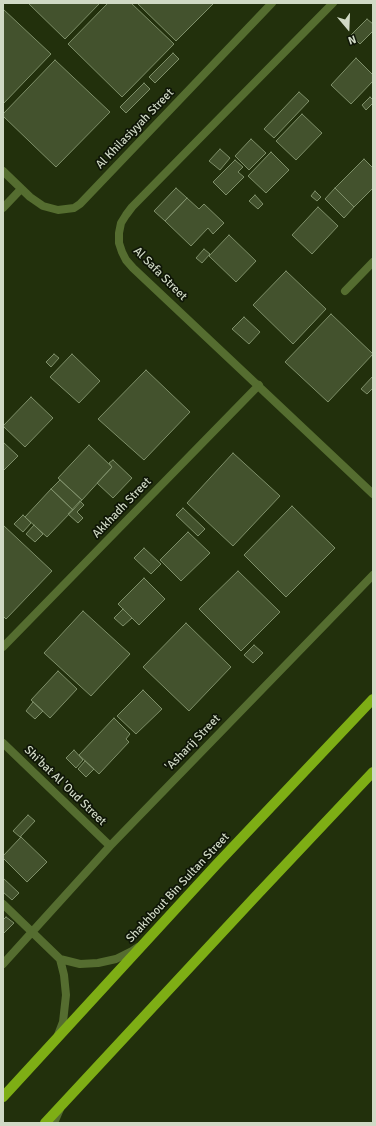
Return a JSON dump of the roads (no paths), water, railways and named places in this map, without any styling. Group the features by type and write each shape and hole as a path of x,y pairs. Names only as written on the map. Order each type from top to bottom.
{"main road":[{"name":"Shakhbout Bin Sultan Street","path":"3,1097 146,941 373,699"},
{"path":"45,1123 373,772"}],"street":[{"name":"Al Khilasiyyah Street","path":"3,171 36,202 51,209 66,210 74,208 80,204 272,3"},
{"name":"Al Safa Street","path":"333,3 132,208 126,215 119,233 122,252 126,260 373,494"},
{"path":"3,208 21,188"},
{"path":"345,290 373,262"},
{"name":"Akkhadh Street","path":"3,647 259,385"},
{"name":"'Asharij Street","path":"3,964 110,846 373,575"},
{"name":"Shi'bat Al 'Oud Street","path":"3,743 110,846"},
{"path":"3,904 60,960 64,975 66,995 63,1022 58,1037"},
{"path":"60,960 80,964 98,963 132,951 146,941"},
{"path":"54,1123 63,1103"}]}
